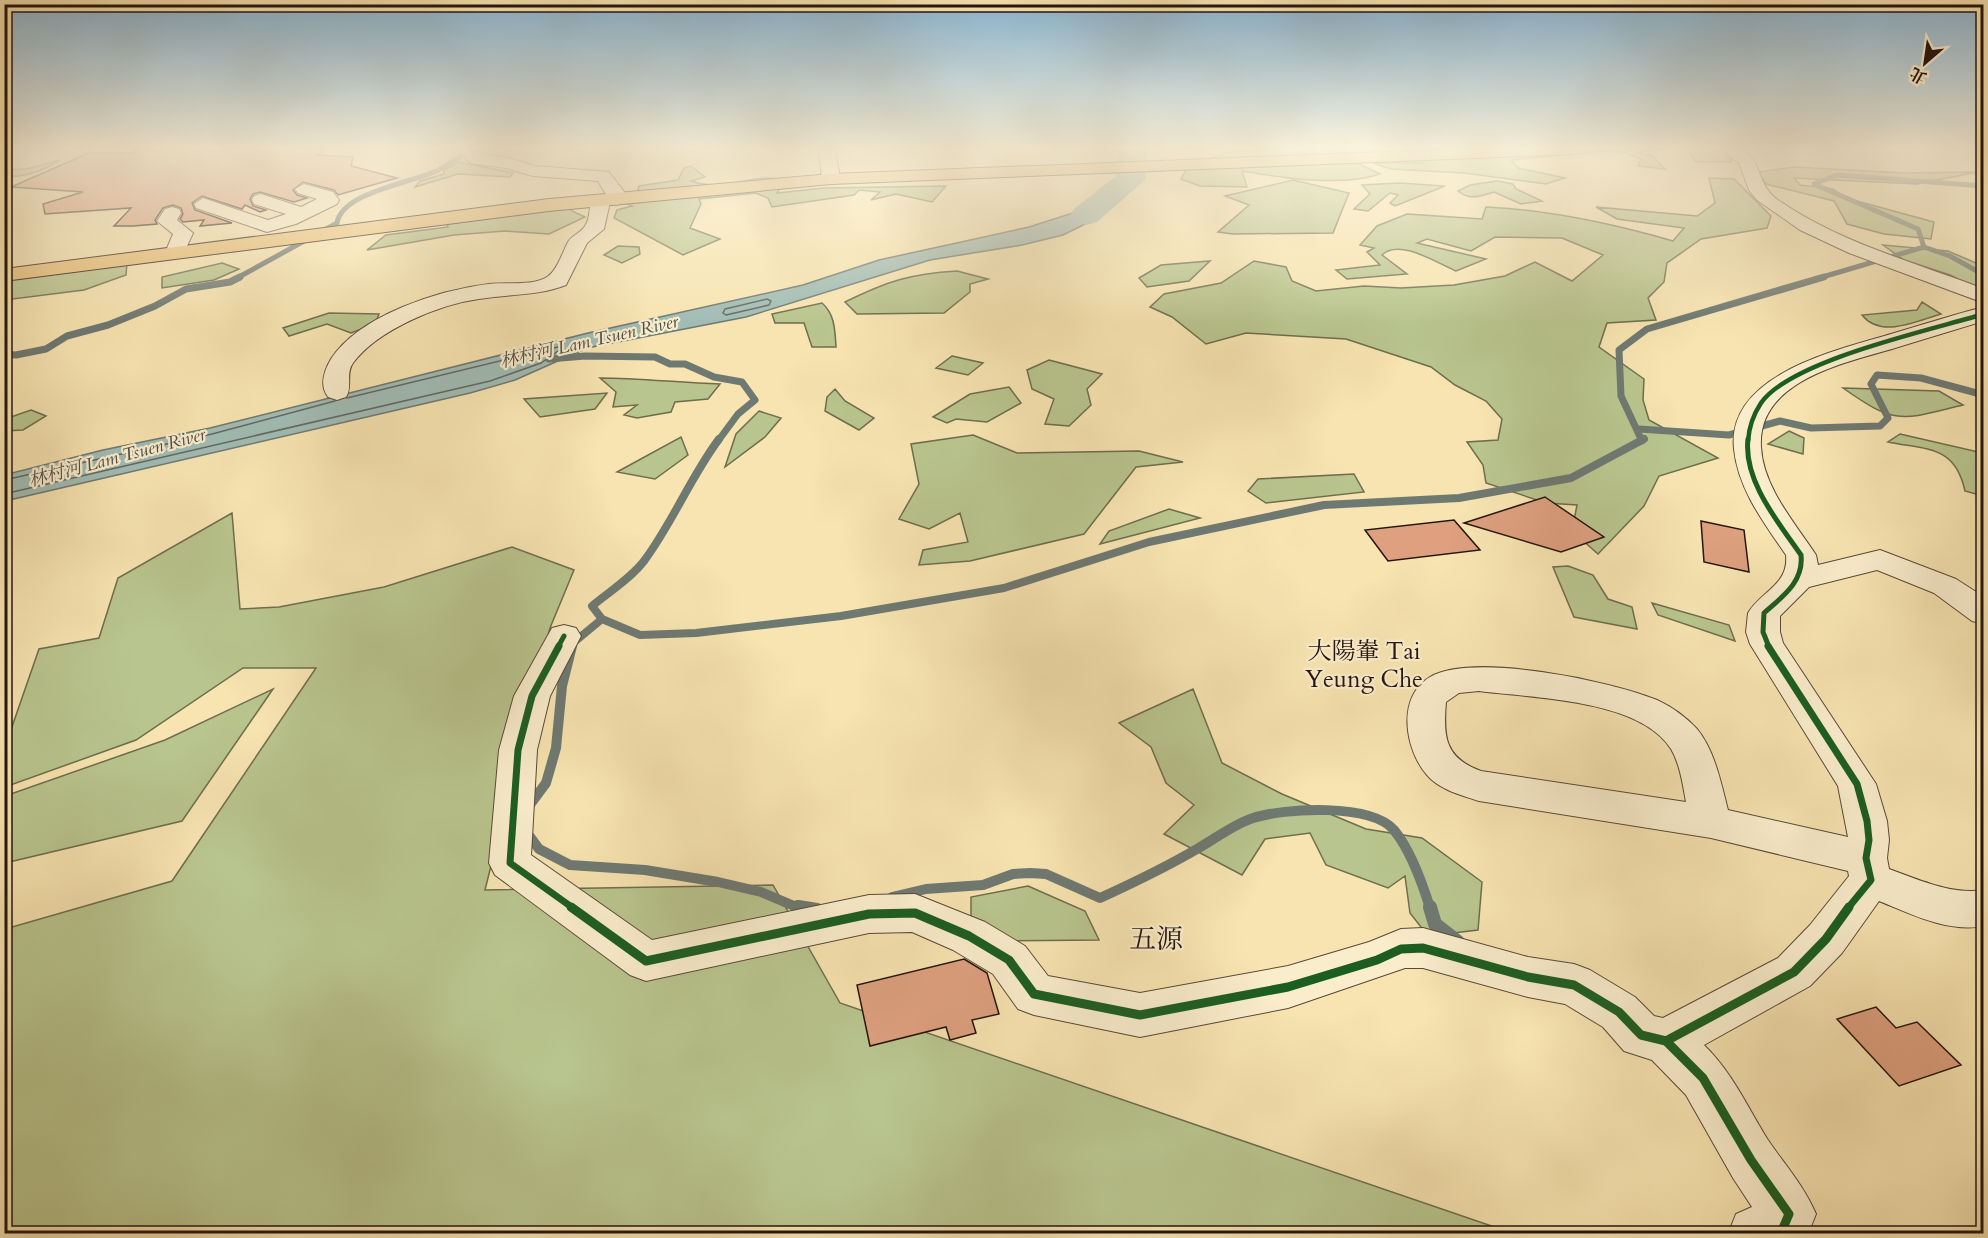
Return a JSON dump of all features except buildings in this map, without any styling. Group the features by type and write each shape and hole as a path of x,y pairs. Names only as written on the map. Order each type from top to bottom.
{"main road":[{"path":"4,275 175,253 267,234 287,238 544,207"}],"street":[{"path":"212,207 243,216 260,226 267,234 315,207"},
{"path":"282,207 301,213"},
{"path":"337,392 335,379 343,360 371,336 406,316 446,299 543,286 558,280 579,240 594,228 605,207"},
{"path":"1779,207 1804,224 1843,242 1983,297"},
{"path":"172,213 167,221 183,233 175,253"},
{"path":"1800,579 1803,565 1801,555 1771,515 1751,473 1746,453 1748,426 1759,404 1777,385 1822,362 1983,314"},
{"path":"1666,1041 1794,972 1826,939 1868,869 1867,821 1857,784 1767,644 1763,632 1764,613 1800,579 1880,560 1945,586 1983,613"},
{"path":"564,636 532,696 518,750 510,863 646,961 869,914 915,913 969,936 1009,960 1034,994 1140,1015 1288,987 1377,960 1401,949 1423,948 1528,977 1574,986 1619,1012 1641,1035 1666,1041 1703,1078 1751,1160 1789,1214 1782,1233 1755,1233"},
{"path":"1711,822 1685,740 1664,721 1638,706 1609,696 1479,680 1452,681 1441,686 1428,701 1429,747 1443,771 1459,780 1479,786 1711,822 1868,869 1950,907 1973,911 1983,908"}],"green space":[{"path":"561,207 569,207 585,217 549,234 505,231 454,235 367,250 386,235 448,227 445,220"},
{"path":"629,207 700,207 690,228 720,239 683,255 614,218 617,210"},
{"path":"1247,207 1343,207 1333,233 1233,234 1218,232"},
{"path":"1356,207 1373,207 1368,211 1354,209"},
{"path":"1486,207 1534,211 1580,218 1673,241 1684,228 1617,219 1596,207 1697,216 1710,207 1762,207 1771,216 1767,228 1701,239 1667,263 1664,282 1648,298 1656,320 1607,323 1599,347 1644,379 1643,400 1649,420 1718,458 1659,476 1644,506 1598,554 1572,531 1577,505 1546,503 1486,483 1483,465 1467,442 1498,440 1502,419 1486,401 1455,385 1431,367 1346,339 1246,333 1206,344 1172,317 1150,307 1164,294 1221,283 1254,261 1286,267 1292,281 1316,291 1364,286 1401,288 1454,285 1505,276 1535,262 1572,281 1603,255 1562,238 1495,237 1471,251 1427,239 1417,243 1486,259 1456,271 1408,250 1398,249 1389,250 1382,255 1407,274 1347,279 1336,270 1380,265 1367,252 1374,248 1360,245 1377,226 1407,214 1482,219"},
{"path":"1837,207 1878,207 1934,222 1931,239 1884,234 1847,224"},
{"path":"1883,245 1948,251 1983,266 1983,292 1950,275 1904,260"},
{"path":"618,246 639,247 640,254 622,263 604,255"},
{"path":"1210,261 1189,281 1147,287 1139,278 1161,265"},
{"path":"127,263 126,275 84,290 5,300 4,271"},
{"path":"222,263 239,269 214,280 162,288 162,277"},
{"path":"957,271 988,279 970,284 970,292 944,313 857,314 845,302 899,280 925,274"},
{"path":"1922,302 1941,314 1910,324 1889,327 1870,322 1862,315 1917,310"},
{"path":"822,303 832,318 836,347 812,347 804,323 775,323 772,314"},
{"path":"329,313 379,314 375,324 351,333 327,324 289,336 283,328"},
{"path":"952,356 983,363 968,375 936,368"},
{"path":"1049,360 1102,374 1087,389 1091,405 1069,426 1045,424 1054,399 1032,389 1027,370"},
{"path":"600,378 720,384 708,399 675,402 671,412 637,418 624,415 637,405 613,407 616,392"},
{"path":"1009,387 1021,403 987,422 956,419 947,423 933,417 970,394"},
{"path":"1843,388 1939,391 1963,405 1926,414 1900,416 1876,409"},
{"path":"835,389 845,401 874,418 859,430 825,411 827,397"},
{"path":"607,393 595,409 540,417 524,399"},
{"path":"31,410 46,416 23,430 5,431 5,419"},
{"path":"759,411 781,418 765,437 725,467 736,434"},
{"path":"1789,431 1804,438 1803,454 1768,444"},
{"path":"1900,434 1983,453 1983,496 1965,491 1960,476 1947,457 1927,449 1888,442"},
{"path":"973,435 1017,453 1139,451 1183,462 1136,467 1084,534 970,561 919,565 923,550 968,542 960,513 929,529 899,519 919,484 911,444"},
{"path":"681,437 688,455 655,479 617,472"},
{"path":"1354,474 1364,492 1266,503 1248,491 1258,479"},
{"path":"1169,509 1200,518 1100,544 1109,531"},
{"path":"232,513 240,609 279,607 384,587 512,547 574,570 550,628 485,890 773,885 840,1003 1512,1233 5,1234 5,929 172,881 316,668 243,668 136,740 5,787 5,747 39,649 99,638 118,578"},
{"path":"1568,566 1593,575 1608,599 1632,607 1637,629 1574,617 1553,567"},
{"path":"1652,603 1729,625 1735,641 1658,615"},
{"path":"273,689 182,821 5,863 5,796 165,740"},
{"path":"1193,689 1222,763 1282,794 1366,829 1422,838 1482,882 1478,930 1428,936 1410,913 1405,876 1388,888 1326,865 1310,833 1265,839 1242,875 1164,834 1194,805 1166,783 1151,747 1119,723"},
{"path":"1028,886 1085,911 1099,940 993,941 971,928 971,897"}],"water":[{"path":"1085,207 1109,207 1095,219 1063,235 1022,245 930,260 746,317 587,348 515,380 470,393 5,501 4,475 103,450 210,428 588,333 803,285 879,260 1029,227 1079,211"}],"waterway":[{"path":"237,278 337,223 348,207"},
{"name":"林村河 Lam Tsuen River","path":"1086,215 1096,207"},
{"path":"1867,207 1918,229 1924,247"},
{"path":"1819,278 1924,247"},
{"path":"1924,247 1950,256 1984,275"},
{"path":"4,354 16,355 46,349 67,336 108,325 155,306 186,289 230,282 240,277"},
{"path":"1642,440 1621,396 1619,350 1647,329 1824,277"},
{"path":"549,359 585,356 655,357 670,364 685,364 714,377 742,382 755,400 738,414 718,441"},
{"path":"1639,429 1729,435 1780,421 1811,428 1880,426 1888,418 1871,384 1877,375 1921,378 1984,395"},
{"path":"602,619 592,606 626,579 644,561 719,439"},
{"path":"602,619 640,635 696,633 841,616 1004,588 1149,542 1324,505 1459,498 1571,478 1642,440"},
{"path":"572,647 573,643 602,619"},
{"path":"529,806 546,783 556,748 562,686 572,646"},
{"path":"892,897 926,889 983,885 1013,874 1030,873 1046,874 1100,898 1137,881 1253,818 1285,812 1326,810 1367,815 1383,821 1394,830 1411,857 1430,908"},
{"path":"525,830 539,849 570,865 645,870 718,882 761,892 794,906 807,908"},
{"path":"798,907 817,910"},
{"path":"1430,907 1435,924 1458,942"}],"cycle path":[{"path":"1666,1041 1794,972 1826,939 1834,925 1871,880 1866,858 1869,840 1867,821 1857,784 1767,644 1763,632 1764,613 1792,588 1801,573 1802,564 1801,555 1764,499 1752,472 1747,447 1750,423 1762,401 1786,381 1822,362 1984,314"},
{"path":"564,636 532,696 518,750 510,863 646,961 869,914 915,913 969,936 1009,960 1034,994 1140,1015 1288,987 1377,960 1401,949 1423,948 1528,977 1574,985 1619,1012 1641,1035 1666,1041 1703,1078 1751,1160 1789,1214 1781,1233 1755,1233"}],"district":[{"name":"大陽輋 Tai Yeung Che","path":"1364,665"},
{"name":"五源","path":"1156,939"}]}
